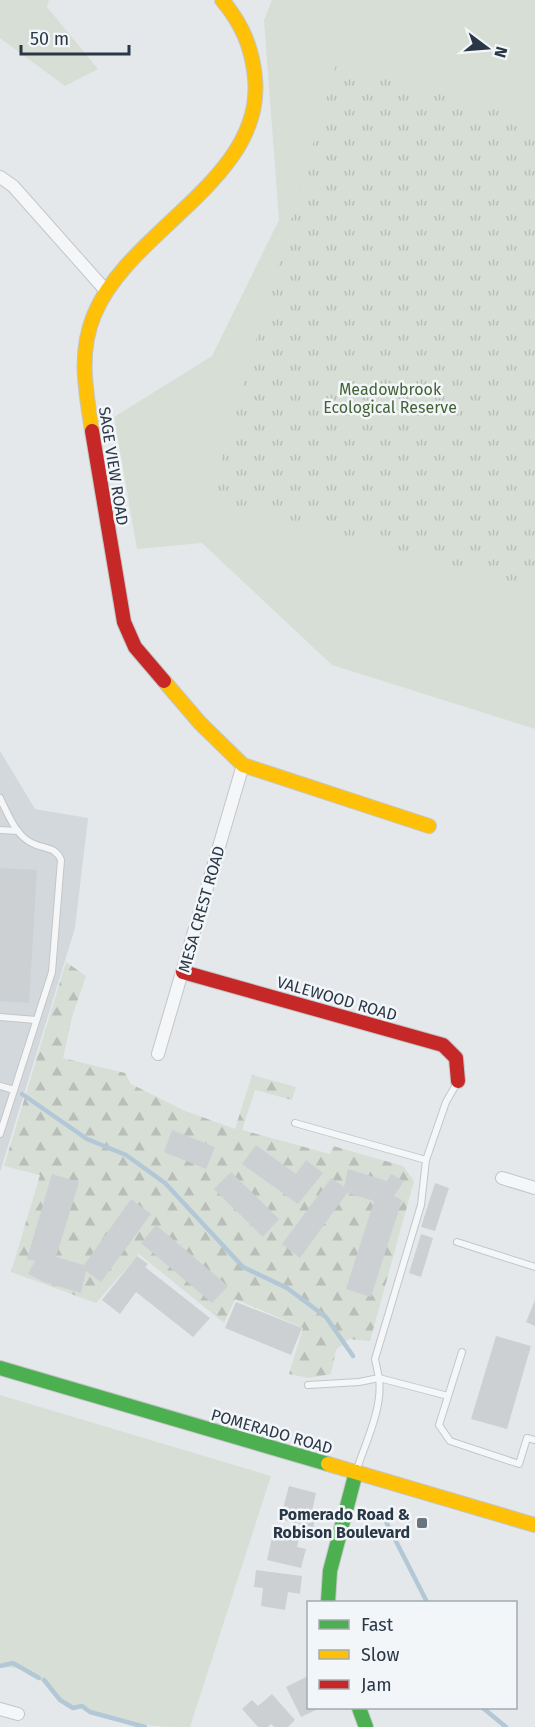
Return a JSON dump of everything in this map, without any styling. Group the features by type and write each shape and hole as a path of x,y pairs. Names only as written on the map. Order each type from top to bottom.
{"street":[{"name":"SAGE VIEW ROAD","path":"222,0 236,16 254,54 256,103 247,131 231,157 117,277 97,308 84,352 83,375 124,621 135,647 200,723 243,765 429,826"},
{"path":"0,177 13,186 107,292"},
{"name":"MESA CREST ROAD","path":"158,1054 243,765"},
{"name":"VALEWOOD ROAD","path":"183,972 443,1045 456,1058 458,1081"},
{"path":"502,1178 535,1188"},
{"name":"POMERADO ROAD","path":"0,1368 535,1525"},
{"path":"328,1601 330,1571 356,1472"},
{"path":"0,1709 18,1714"},
{"path":"359,1709 363,1726"}],"lane":[{"path":"0,798 18,831 33,844 54,850 61,860 52,972 0,1134"},
{"path":"0,830 18,831"},
{"path":"0,1017 36,1020"},
{"path":"356,1472 381,1391 375,1359 421,1205 426,1160 446,1102 458,1081"},
{"path":"0,1086 14,1090"},
{"path":"295,1123 426,1160"},
{"path":"457,1242 535,1267"},
{"path":"462,1352 440,1425 450,1441 519,1464 527,1438 535,1440"},
{"path":"308,1385 359,1382 379,1378 448,1396"}],"shaded area":[{"path":"0,751 35,809 88,818 75,928 0,1172"}],"green space":[{"path":"0,0 49,0 47,7 98,69 65,86 0,38"},
{"path":"272,0 535,0 535,729 332,665 202,543 137,549 114,417 212,356 279,220 264,20"},
{"name":"Meadowbrook Ecological Reserve","path":"336,65 535,119 535,589 210,499"},
{"path":"66,962 86,976 72,1017 63,1058 125,1073 131,1084 183,1110 235,1129 252,1075 296,1087 292,1100 255,1090 242,1130 330,1154 333,1146 403,1166 414,1181 370,1341 349,1339 336,1350 331,1374 309,1378 289,1374 303,1328 235,1299 224,1323 139,1254 96,1303 11,1272 40,1175 4,1166"},
{"path":"0,1395 271,1476 190,1727 133,1724 104,1717 82,1706 73,1708 33,1675 24,1670 0,1667"}],"building":[{"path":"0,868 37,870 29,1003 0,1001"},
{"path":"172,1130 215,1147 206,1169 164,1152"},
{"path":"256,1145 296,1174 306,1160 323,1173 298,1204 242,1164"},
{"path":"348,1169 387,1181 391,1174 404,1181 394,1196 402,1200 371,1297 346,1289 374,1201 347,1193 300,1258 282,1244 331,1178 344,1187"},
{"path":"231,1172 279,1219 263,1237 214,1189"},
{"path":"52,1174 79,1182 56,1257 84,1265 131,1199 151,1214 101,1282 86,1271 81,1293 44,1282 28,1274 35,1261 27,1259"},
{"path":"435,1183 449,1188 435,1231 421,1227"},
{"path":"156,1225 228,1286 212,1303 141,1243"},
{"path":"421,1234 433,1238 421,1277 409,1273"},
{"path":"137,1256 148,1264 145,1267 210,1318 193,1337 136,1292 120,1314 102,1300"},
{"path":"535,1300 535,1326 526,1322"},
{"path":"236,1302 302,1328 291,1355 225,1328"},
{"path":"496,1336 531,1346 507,1429 471,1419"},
{"path":"289,1486 316,1493 312,1512 317,1513 313,1528 280,1519"},
{"path":"274,1529 300,1535 297,1547 306,1549 301,1568 267,1560"},
{"path":"256,1570 302,1576 300,1594 288,1592 285,1610 261,1606 263,1588 254,1587"},
{"path":"307,1676 307,1709 318,1709 301,1717 286,1687"},
{"path":"272,1694 295,1720 288,1727 274,1727 271,1724 268,1727 258,1727 242,1709 252,1700 258,1706"}],"waterway":[{"path":"22,1094 87,1139 126,1155 165,1183 243,1267 287,1288 326,1317 353,1356"},
{"path":"381,1512 426,1601"},
{"path":"0,1666 13,1663 39,1678"},
{"path":"44,1680 60,1700 73,1708 82,1706 90,1712 145,1727"},
{"path":"484,1709 506,1727"}],"traffic: fast":[{"path":"0,1368 328,1464"},
{"path":"328,1601 330,1571 356,1472"},
{"path":"359,1709 366,1727"}],"traffic: slow":[{"path":"92,431 85,358 86,344 94,315 111,284 135,256 218,175 239,146 252,114 255,78 249,46 235,18 222,0"},
{"path":"164,681 200,723 243,765 429,826"},
{"path":"328,1464 535,1525"}],"traffic: jam":[{"path":"92,431 124,622 135,647 164,681"},
{"path":"183,972 443,1045 456,1058 458,1081"}],"place":[{"name":"Pomerado Road & Robison Boulevard","path":"422,1523"}]}
